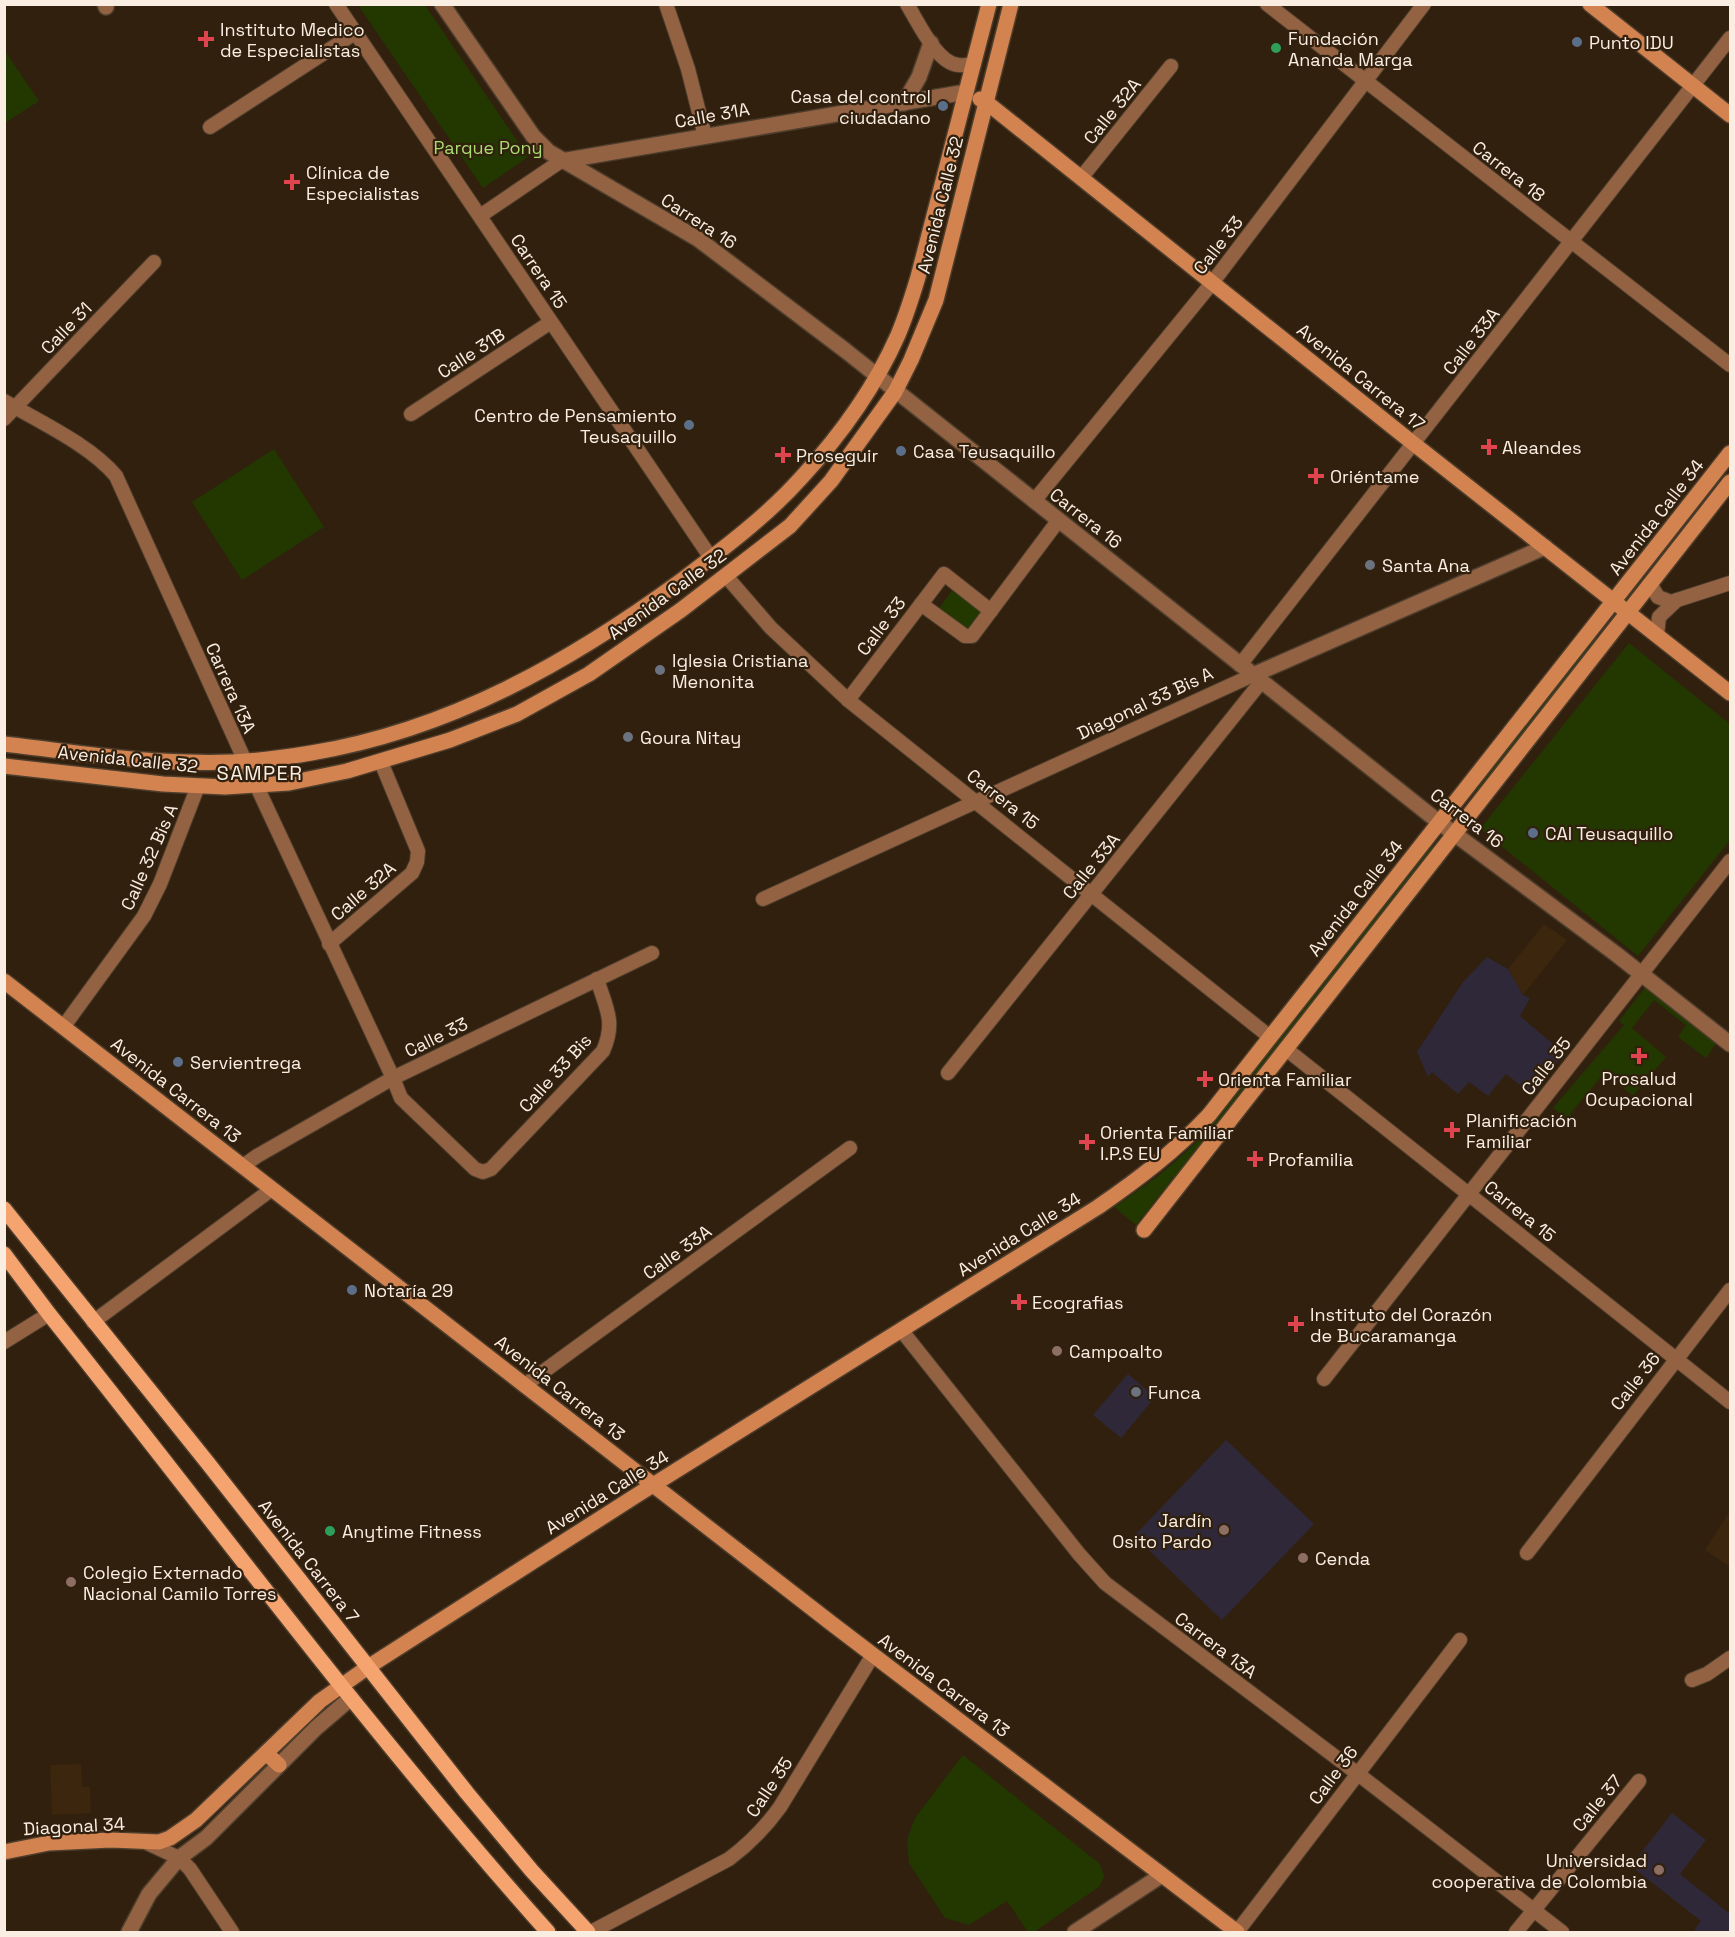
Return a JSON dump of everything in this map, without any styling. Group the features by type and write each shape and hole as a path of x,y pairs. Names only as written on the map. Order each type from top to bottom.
{"main road":[{"name":"Avenida Calle 32","path":"4,744 166,761 245,761 310,753 383,738 417,728 467,708 536,675 647,606 711,558 779,501 801,479 834,439 876,376 897,338 918,277 989,4"},
{"name":"Avenida Calle 32","path":"4,766 163,784 257,786 327,776 381,762 482,728 517,714 549,697 618,654 726,576 790,526 831,481 895,392 911,360 936,300 1011,4"},
{"path":"1590,4 1731,115"},
{"name":"Avenida Carrera 17","path":"966,92 986,102 1545,548 1731,693"},
{"name":"Avenida Calle 34","path":"147,1843 170,1838 190,1825 320,1701 341,1685 654,1485 1098,1207 1156,1166 1209,1115 1731,453"},
{"name":"Avenida Calle 34","path":"1144,1230 1731,482"},
{"name":"Avenida Carrera 13","path":"4,981 873,1655 1237,1932"},
{"name":"Avenida Carrera 7","path":"4,1209 207,1462 467,1793 526,1864 589,1932"},
{"path":"4,1254 351,1698 483,1859 548,1932"},
{"path":"266,1753 279,1765"},
{"name":"Diagonal 34","path":"4,1852 49,1844 111,1840 147,1843"}],"street":[{"name":"Carrera 15","path":"336,4 711,558"},
{"name":"Carrera 16","path":"442,4 533,136 549,152 698,239 876,376 1454,834 1731,1044"},
{"path":"666,4 688,69 705,136"},
{"path":"907,4 930,43 942,58 951,64 960,66 974,64"},
{"name":"Carrera 18","path":"1267,4 1731,365"},
{"name":"Calle 33","path":"1034,501 1212,283 1424,4"},
{"path":"210,127 355,33"},
{"name":"Calle 33A","path":"1240,665 1731,38"},
{"path":"904,103 919,77 930,43"},
{"name":"Calle 32A","path":"1081,178 1171,66"},
{"name":"Calle 31A","path":"480,216 561,161 966,92"},
{"name":"Calle 31","path":"4,419 10,404 154,262"},
{"name":"Calle 31B","path":"411,414 551,322"},
{"name":"Carrera 13A","path":"10,404 105,462 116,476 329,944 393,1078 396,1089 407,1105 475,1169 483,1172"},
{"path":"921,604 970,637 972,636 1058,521"},
{"name":"Diagonal 33 Bis A","path":"763,899 976,801 1545,548"},
{"name":"Calle 33","path":"848,700 944,574 991,611"},
{"name":"Carrera 15","path":"726,576 771,628 848,700 1270,1037"},
{"path":"1650,584 1658,597 1665,601 1677,600 1731,583"},
{"path":"1657,635 1659,617 1677,600"},
{"name":"Calle 33A","path":"948,1073 1092,893 1257,678"},
{"name":"Calle 32A","path":"329,944 412,873 417,862 418,851 381,762"},
{"name":"Calle 32 Bis A","path":"64,1026 144,916 160,884 198,786"},
{"name":"Calle 35","path":"1324,1379 1731,861"},
{"name":"Calle 33","path":"243,1167 257,1156 393,1078 652,953"},
{"name":"Calle 33 Bis","path":"483,1172 491,1169 603,1052 609,1037 610,1022 597,979"},
{"name":"Carrera 15","path":"1286,1049 1731,1402"},
{"name":"Calle 33A","path":"525,1385 850,1148"},
{"path":"93,1322 272,1189"},
{"name":"Calle 36","path":"1527,1553 1731,1290"},
{"path":"4,1342 49,1314"},
{"name":"Carrera 13A","path":"902,1330 1079,1554 1105,1583 1562,1932"},
{"name":"Calle 36","path":"1237,1932 1460,1640"},
{"name":"Calle 35","path":"589,1932 729,1859 749,1844 780,1807 873,1655"},
{"path":"1692,1680 1707,1674 1731,1658"},
{"path":"129,1932 148,1893 179,1858 206,1838 279,1765 351,1698"},
{"name":"Calle 37","path":"1516,1932 1639,1781"},
{"path":"147,1843 179,1858 200,1881 232,1932"},
{"path":"1075,1932 1161,1875"}],"shaded area":[{"path":"1544,924 1567,940 1523,995 1508,969"},
{"path":"1487,957 1508,969 1523,995 1530,998 1520,1016 1565,1054 1529,1092 1506,1074 1488,1096 1469,1082 1458,1094 1432,1072 1428,1077 1417,1052 1463,982"},
{"path":"1128,1374 1155,1397 1121,1438 1093,1415"},
{"name":"Jardín Osito Pardo","path":"1226,1440 1314,1524 1222,1620 1134,1536"},
{"path":"1730,1511 1730,1567 1705,1550"},
{"path":"81,1764 82,1787 90,1787 91,1813 52,1815 50,1765"},
{"name":"Universidad cooperativa de Colombia","path":"1672,1813 1706,1840 1680,1874 1730,1914 1730,1932 1693,1932 1701,1921 1631,1866"}],"green space":[{"name":"Parque Pony","path":"358,5 425,5 528,157 483,188"},
{"path":"4,50 39,101 5,123 4,123"},
{"path":"274,449 324,527 242,580 192,502"},
{"path":"954,588 986,612 970,634 938,610"},
{"path":"1594,636 1600,640 1480,793 1474,788"},
{"path":"1629,643 1730,724 1730,840 1638,956 1480,829"},
{"path":"1429,843 1436,847 1136,1225 1114,1207 1169,1167 1199,1139"},
{"path":"1648,984 1719,1039 1706,1058 1678,1037 1686,1025 1654,1000 1632,1028 1666,1057 1633,1096 1614,1080 1600,1078 1570,1114 1574,1118 1571,1122 1553,1108 1624,1025 1619,1021"},
{"path":"963,1755 1100,1864 1104,1876 1100,1886 1034,1932 1028,1932 1007,1901 969,1925 945,1918 909,1863 907,1840 915,1818"}],"place":[{"name":"Instituto Medico de Especialistas","path":"206,39"},
{"name":"Punto IDU","path":"1577,42"},
{"name":"Fundación Ananda Marga","path":"1276,48"},
{"name":"Casa del control ciudadano","path":"943,106"},
{"name":"Clínica de Especialistas","path":"292,182"},
{"name":"Centro de Pensamiento Teusaquillo","path":"689,425"},
{"name":"Aleandes","path":"1489,447"},
{"name":"Casa Teusaquillo","path":"901,451"},
{"name":"Proseguir","path":"783,455"},
{"name":"Oriéntame","path":"1316,476"},
{"name":"Santa Ana","path":"1370,565"},
{"name":"Iglesia Cristiana Menonita","path":"660,670"},
{"name":"Goura Nitay","path":"628,737"},
{"name":"CAI Teusaquillo","path":"1533,833"},
{"name":"Prosalud Ocupacional","path":"1639,1056"},
{"name":"Servientrega","path":"178,1062"},
{"name":"Orienta Familiar","path":"1205,1079"},
{"name":"Planificación Familiar","path":"1452,1130"},
{"name":"Orienta Familiar I.P.S EU","path":"1087,1142"},
{"name":"Profamilia","path":"1255,1159"},
{"name":"Notaría 29","path":"352,1290"},
{"name":"Ecografias","path":"1019,1302"},
{"name":"Instituto del Corazón de Bucaramanga","path":"1296,1324"},
{"name":"Campoalto","path":"1057,1351"},
{"name":"Funca","path":"1136,1392"},
{"name":"Jardín Osito Pardo","path":"1224,1530"},
{"name":"Anytime Fitness","path":"330,1531"},
{"name":"Cenda","path":"1303,1558"},
{"name":"Colegio Externado Nacional Camilo Torres","path":"71,1582"},
{"name":"Universidad cooperativa de Colombia","path":"1659,1870"}],"district":[{"name":"SAMPER","path":"260,773"}]}
